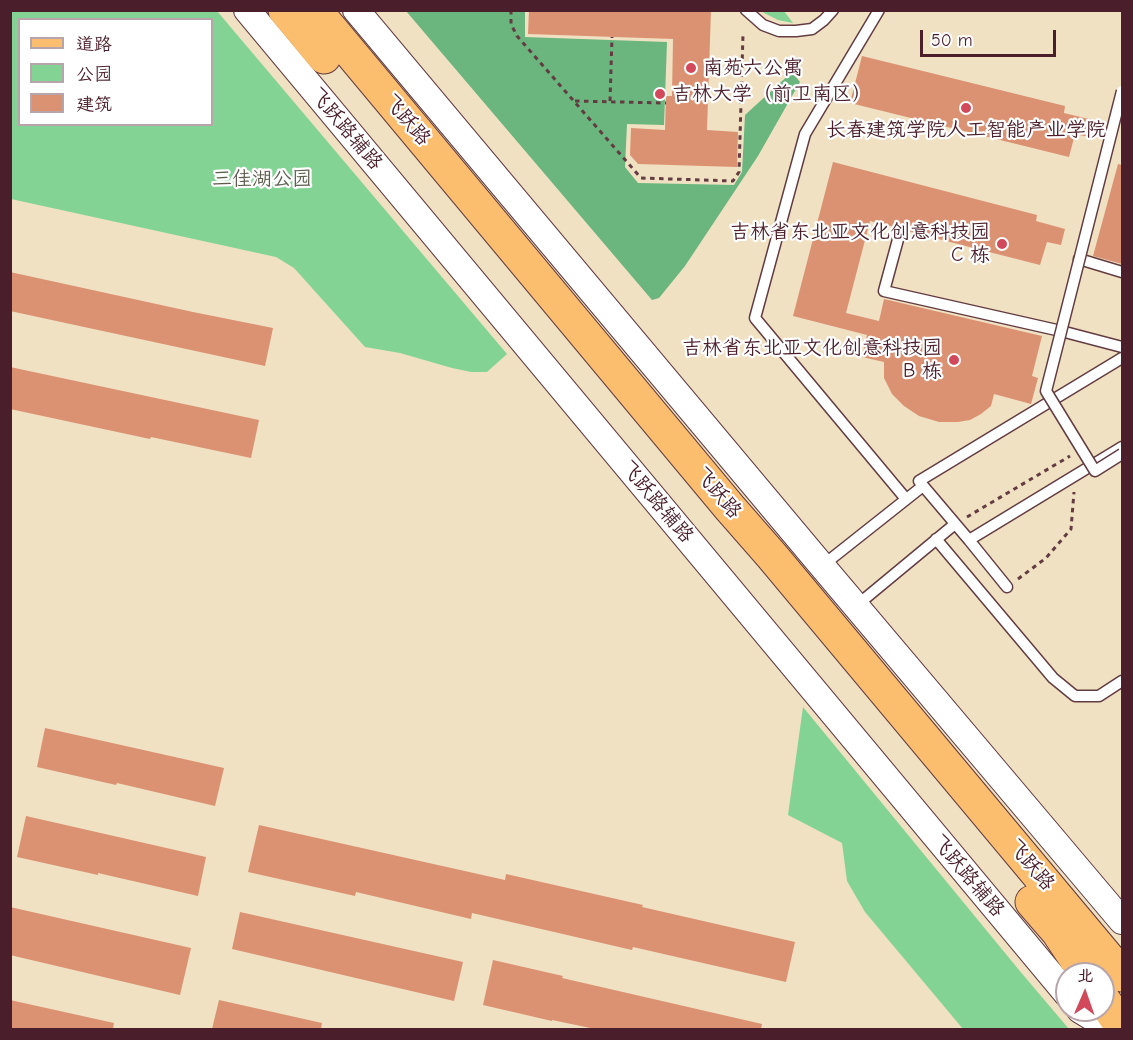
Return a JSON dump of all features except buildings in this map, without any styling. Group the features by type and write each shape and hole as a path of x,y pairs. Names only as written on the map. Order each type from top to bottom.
{"main road":[{"name":"飞跃路","path":"296,12 772,556 1122,975"},
{"name":"飞跃路","path":"296,12 678,478 1058,933 1078,962"}],"street":[{"name":"飞跃路辅路","path":"247,10 1055,980"},
{"path":"356,10 1122,921"},
{"path":"751,482 772,556"},
{"path":"858,660 917,678"}],"lane":[{"path":"746,10 763,25 779,31 812,29 833,10"},
{"path":"879,10 805,134 755,318 906,499"},
{"path":"1122,91 1046,391 1095,471 1122,454"},
{"path":"900,232 884,291 1122,346"},
{"path":"1079,260 1122,272"},
{"path":"1052,404 1122,360"},
{"path":"1007,587 919,481 1122,360"},
{"path":"969,540 1122,447"},
{"path":"822,566 923,486"},
{"path":"856,606 955,524"},
{"path":"936,539 1053,678 1075,696 1099,696 1122,681"}],"path":[{"path":"511,10 511,24 517,36 641,178 733,181 739,172 743,34"},
{"path":"610,102 612,37"},
{"path":"573,101 666,103"},
{"path":"955,524 1082,450"},
{"path":"1007,587 1047,558 1071,529 1075,485 1095,471"}],"green space":[{"name":"三佳湖公园","path":"11,10 217,11 507,354 487,372 471,372 400,353 365,347 294,268 276,257 11,199"},
{"path":"406,11 525,11 525,37 667,42 664,125 627,124 625,167 638,183 734,185 742,172 745,115 792,72 800,82 758,156 685,266 659,298 652,300"},
{"path":"761,11 784,11 793,23 778,20"},
{"path":"803,707 1055,1012 1055,1022 1063,1022 1069,1029 963,1029 865,912 847,881 842,843 788,815"}],"place":[{"name":"南苑六公寓","path":"691,68"},
{"name":"吉林大学（前卫南区）","path":"660,94"},
{"name":"长春建筑学院人工智能产业学院","path":"966,108"},
{"name":"吉林省东北亚文化创意科技园 C 栋","path":"1002,244"},
{"name":"吉林省东北亚文化创意科技园 B 栋","path":"954,360"}]}
